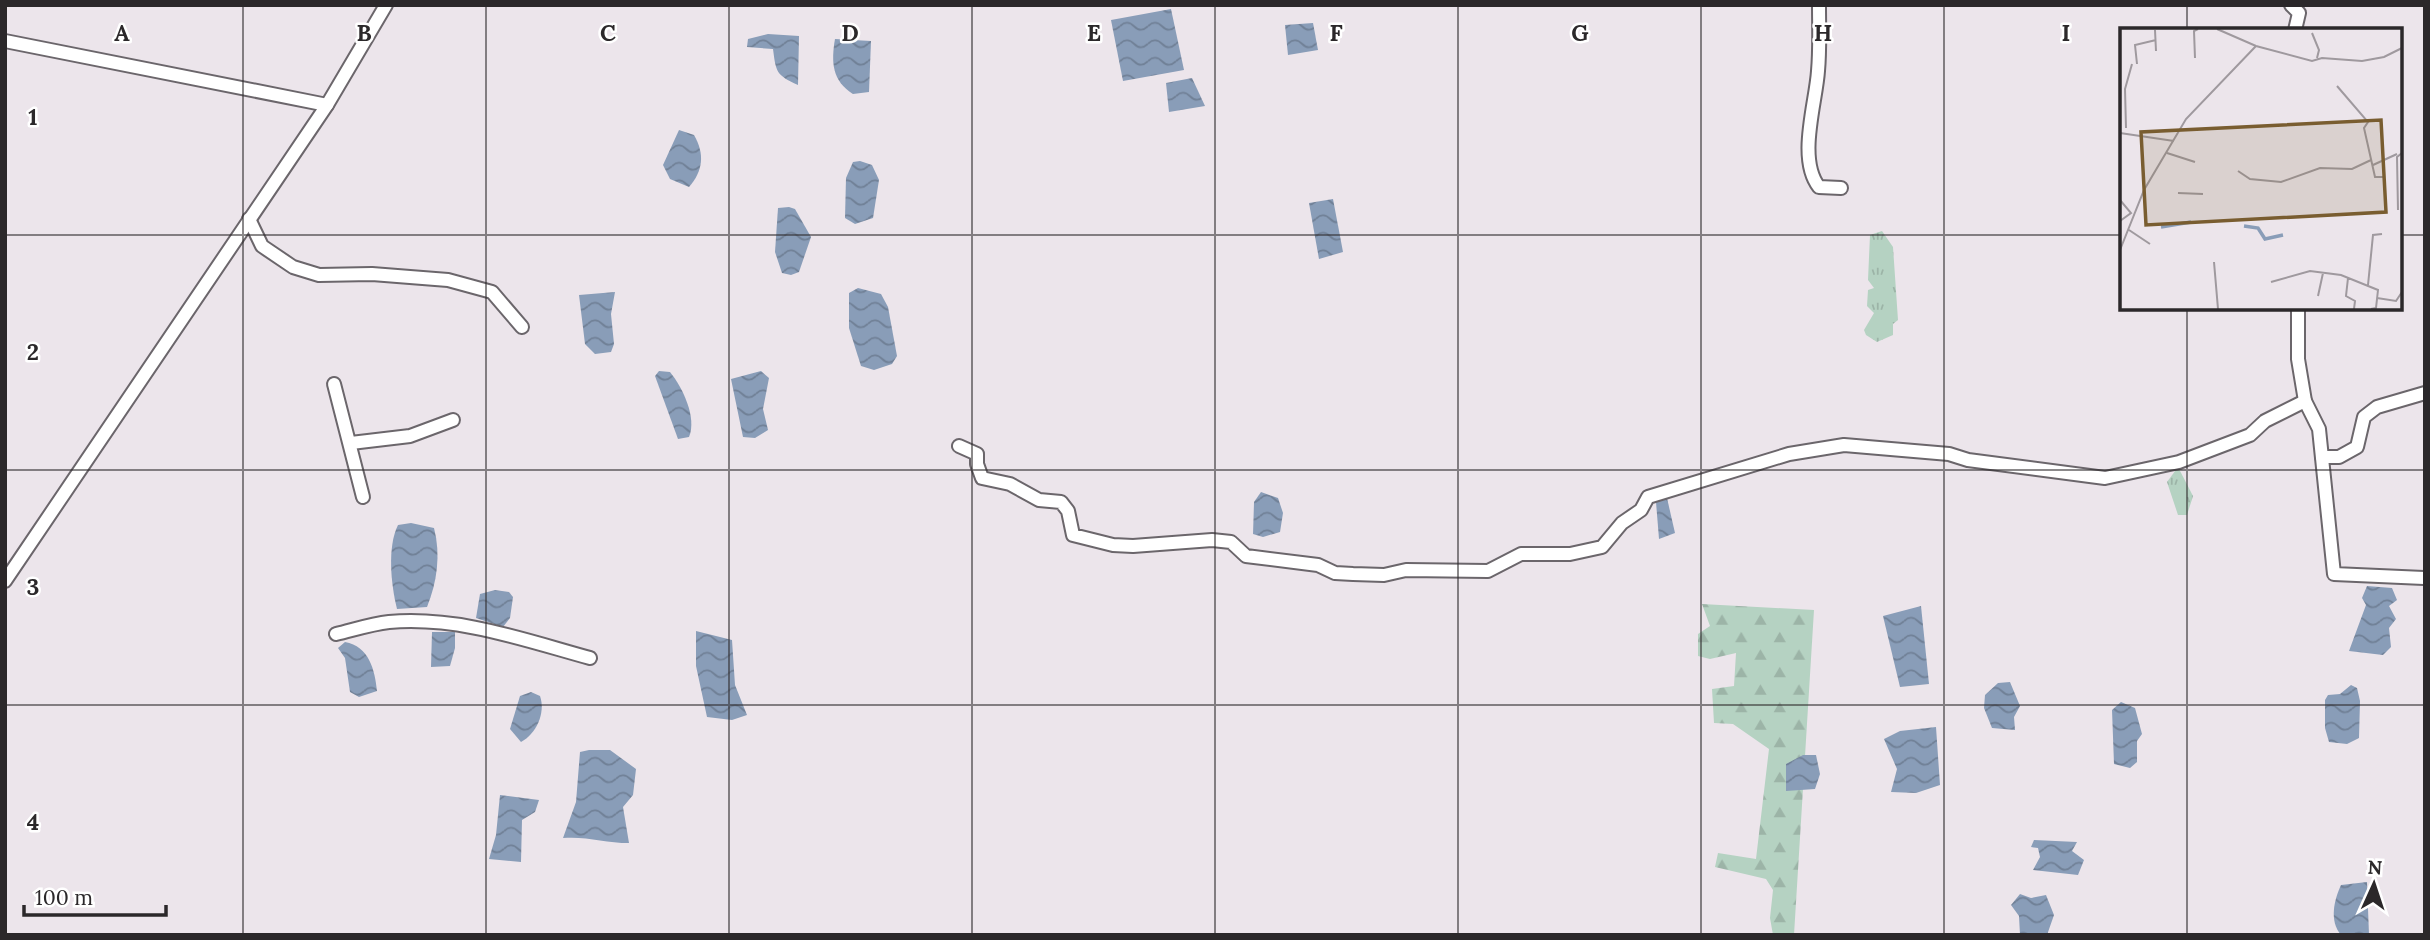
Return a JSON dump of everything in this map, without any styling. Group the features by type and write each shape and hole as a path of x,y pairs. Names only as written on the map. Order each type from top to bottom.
{"street":[{"path":"5,581 327,105 386,5"},
{"path":"1819,5 1818,73 1809,121 1812,179 1819,187 1841,188"},
{"path":"2291,5 2299,13 2295,28"},
{"path":"5,41 327,105"},
{"path":"249,219 262,246 293,267 319,275 372,274 448,280 492,292 522,327"},
{"path":"2298,310 2298,359 2305,401 2319,429 2334,574 2424,578"},
{"path":"334,384 363,497"},
{"path":"2322,457 2339,457 2357,447 2364,417 2377,407 2425,393"},
{"path":"959,446 977,453 977,464 982,478 1010,484 1039,500 1062,502 1068,511 1073,534 1113,544 1230,542 1246,556 1318,565 1335,573 1384,575 1406,570 1489,570 1521,554 1570,554 1602,547 1622,523 1642,510 1648,497 1790,454 1844,445 1915,450 2105,478 2179,462 2238,439 2305,401"},
{"path":"351,443 410,436 453,420"},
{"path":"336,634 388,622 464,625 507,633 590,658"}],"green space":[{"path":"1882,231 1893,247 1898,320 1893,324 1893,335 1877,342 1866,335 1864,330 1874,313 1867,306 1868,290 1874,288 1868,280 1870,235"},
{"path":"2178,467 2193,496 2187,515 2178,515 2167,482"},
{"path":"1702,604 1814,610 1794,935 1773,935 1770,918 1773,890 1766,879 1715,867 1718,853 1756,859 1769,749 1733,724 1714,723 1712,689 1734,686 1736,653 1710,659 1698,656 1698,634 1710,626"}],"water":[{"path":"1171,9 1184,70 1123,81 1111,20"},
{"path":"1313,23 1318,50 1288,55 1285,25"},
{"path":"768,34 799,36 798,85 778,72 773,49 747,47 748,39"},
{"path":"835,39 871,41 869,92 853,94 837,77 833,63"},
{"path":"1192,78 1205,106 1169,112 1166,83"},
{"path":"679,130 694,135 700,149 700,169 689,187 670,179 663,165"},
{"path":"853,162 872,165 879,180 873,218 855,224 845,218 846,178"},
{"path":"1333,199 1343,252 1319,259 1309,203"},
{"path":"778,208 795,209 811,237 799,272 791,275 782,273 775,252"},
{"path":"858,288 881,294 888,307 897,356 892,364 874,370 861,366 849,328 849,293"},
{"path":"615,292 611,314 614,344 611,352 595,354 585,344 579,295"},
{"path":"659,371 670,372 680,386 690,412 689,437 678,439 655,376"},
{"path":"761,371 769,378 763,409 768,430 755,438 743,437 731,379"},
{"path":"1261,492 1278,498 1283,513 1280,532 1263,537 1253,534 1254,502"},
{"path":"1667,498 1675,533 1659,539 1656,502"},
{"path":"411,523 434,528 437,548 435,578 427,607 397,609 392,578 392,544 398,525"},
{"path":"2367,586 2392,588 2397,600 2389,606 2396,619 2389,628 2391,647 2383,655 2349,651 2366,605 2362,598"},
{"path":"495,590 509,592 513,597 510,618 503,627 476,618 480,594"},
{"path":"1921,606 1929,684 1900,687 1883,616"},
{"path":"696,631 732,640 735,685 747,715 732,720 707,717 696,666"},
{"path":"432,632 455,632 455,648 450,666 431,667"},
{"path":"345,642 360,648 369,660 377,691 359,697 350,692 345,658 338,648"},
{"path":"2010,682 2020,706 2014,717 2015,730 1992,728 1984,708 1985,695 1998,683"},
{"path":"2351,685 2357,688 2360,701 2359,738 2347,744 2329,742 2325,728 2325,700 2328,695 2340,694"},
{"path":"531,692 540,696 541,716 531,734 521,742 510,729 520,696"},
{"path":"2121,702 2135,708 2142,734 2137,741 2137,762 2130,768 2114,764 2112,710"},
{"path":"1936,727 1940,785 1916,793 1891,792 1897,769 1884,739 1900,731"},
{"path":"610,750 636,769 633,795 623,807 629,843 563,838 576,802 580,752"},
{"path":"1803,755 1816,755 1820,774 1815,789 1786,791 1786,764"},
{"path":"500,795 539,800 535,812 522,820 521,862 489,859 496,835"},
{"path":"2034,840 2077,842 2072,851 2084,860 2078,875 2033,870 2040,857 2038,848 2031,847"},
{"path":"2367,882 2369,935 2341,935 2335,923 2334,910 2341,885"},
{"path":"2020,894 2031,898 2046,895 2054,915 2047,935 2020,935 2019,916 2011,905"}]}
